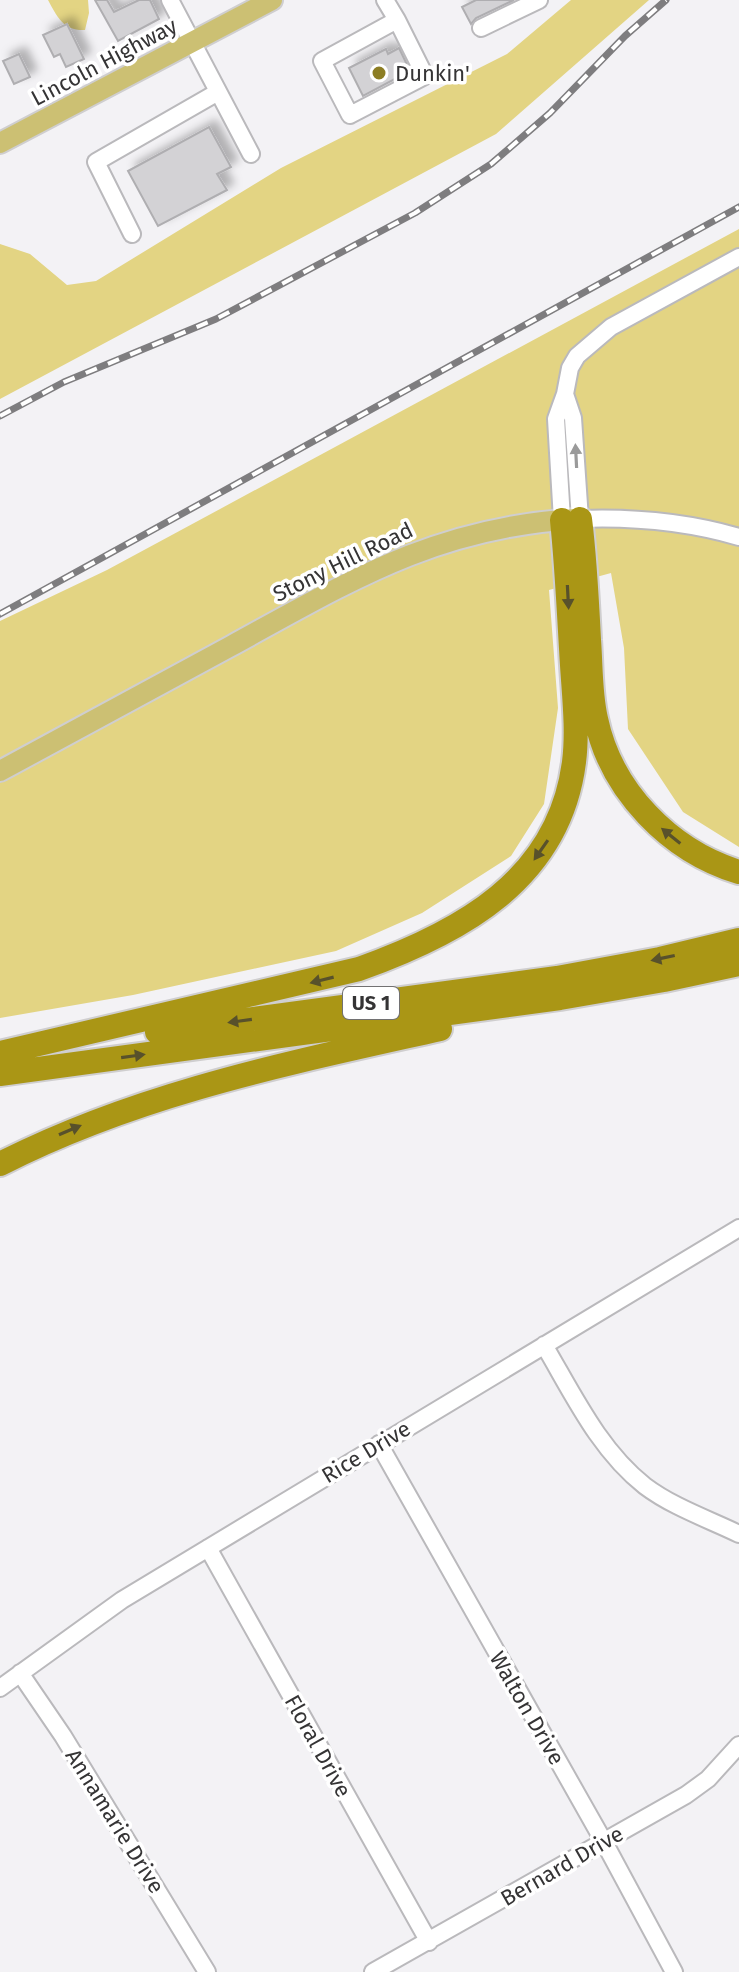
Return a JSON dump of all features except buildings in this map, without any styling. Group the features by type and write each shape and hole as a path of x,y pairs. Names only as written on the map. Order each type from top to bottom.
{"highway":[{"path":"571,519 592,698 601,741 609,758 627,790 657,824 694,853 739,872"},
{"path":"0,1053 359,969 409,950 455,927 508,889 536,857 557,822 566,803 574,765 571,519"},
{"name":"US 1","path":"0,1053 557,978 660,959 739,940"},
{"name":"US 1","path":"0,1074 612,990 739,964"},
{"path":"0,1164 104,1117 209,1082 612,990"}],"main road":[{"name":"Lincoln Highway","path":"0,143 272,0"},
{"name":"Stony Hill Road","path":"0,771 387,562 465,535 571,519"}],"street":[{"path":"170,0 251,154"},
{"path":"385,0 397,20 425,76 350,115 322,61 397,20"},
{"path":"481,28 539,0"},
{"path":"132,234 96,162 218,92"},
{"path":"571,519 556,419 570,368 577,356 598,336 739,257"},
{"name":"Stony Hill Road","path":"571,519 669,522 739,537"},
{"name":"Rice Drive","path":"0,1688 89,1621 739,1228"},
{"path":"544,1345 600,1437 629,1472 670,1502 739,1534"},
{"name":"Walton Drive","path":"379,1444 674,1972"},
{"name":"Floral Drive","path":"208,1548 429,1942"},
{"name":"Annamarie Drive","path":"20,1673 93,1784 207,1972"},
{"name":"Bernard Drive","path":"373,1972 686,1795 714,1773 739,1745"}],"shaded area":[{"path":"48,0 88,0 85,30 66,25"},
{"path":"571,0 649,0 496,134 0,399 0,244 30,254 67,285 96,281 281,168 507,54"},
{"path":"739,229 739,847 683,812 628,729 624,648 611,573 549,590 558,708 544,804 511,856 422,913 336,951 133,995 0,1018 0,621 107,570"}],"railway":[{"path":"0,416 64,382 216,319 415,213 491,164 550,113 625,36 666,0"},
{"path":"0,614 739,207"}],"place":[{"name":"Dunkin'","path":"379,73"}]}
